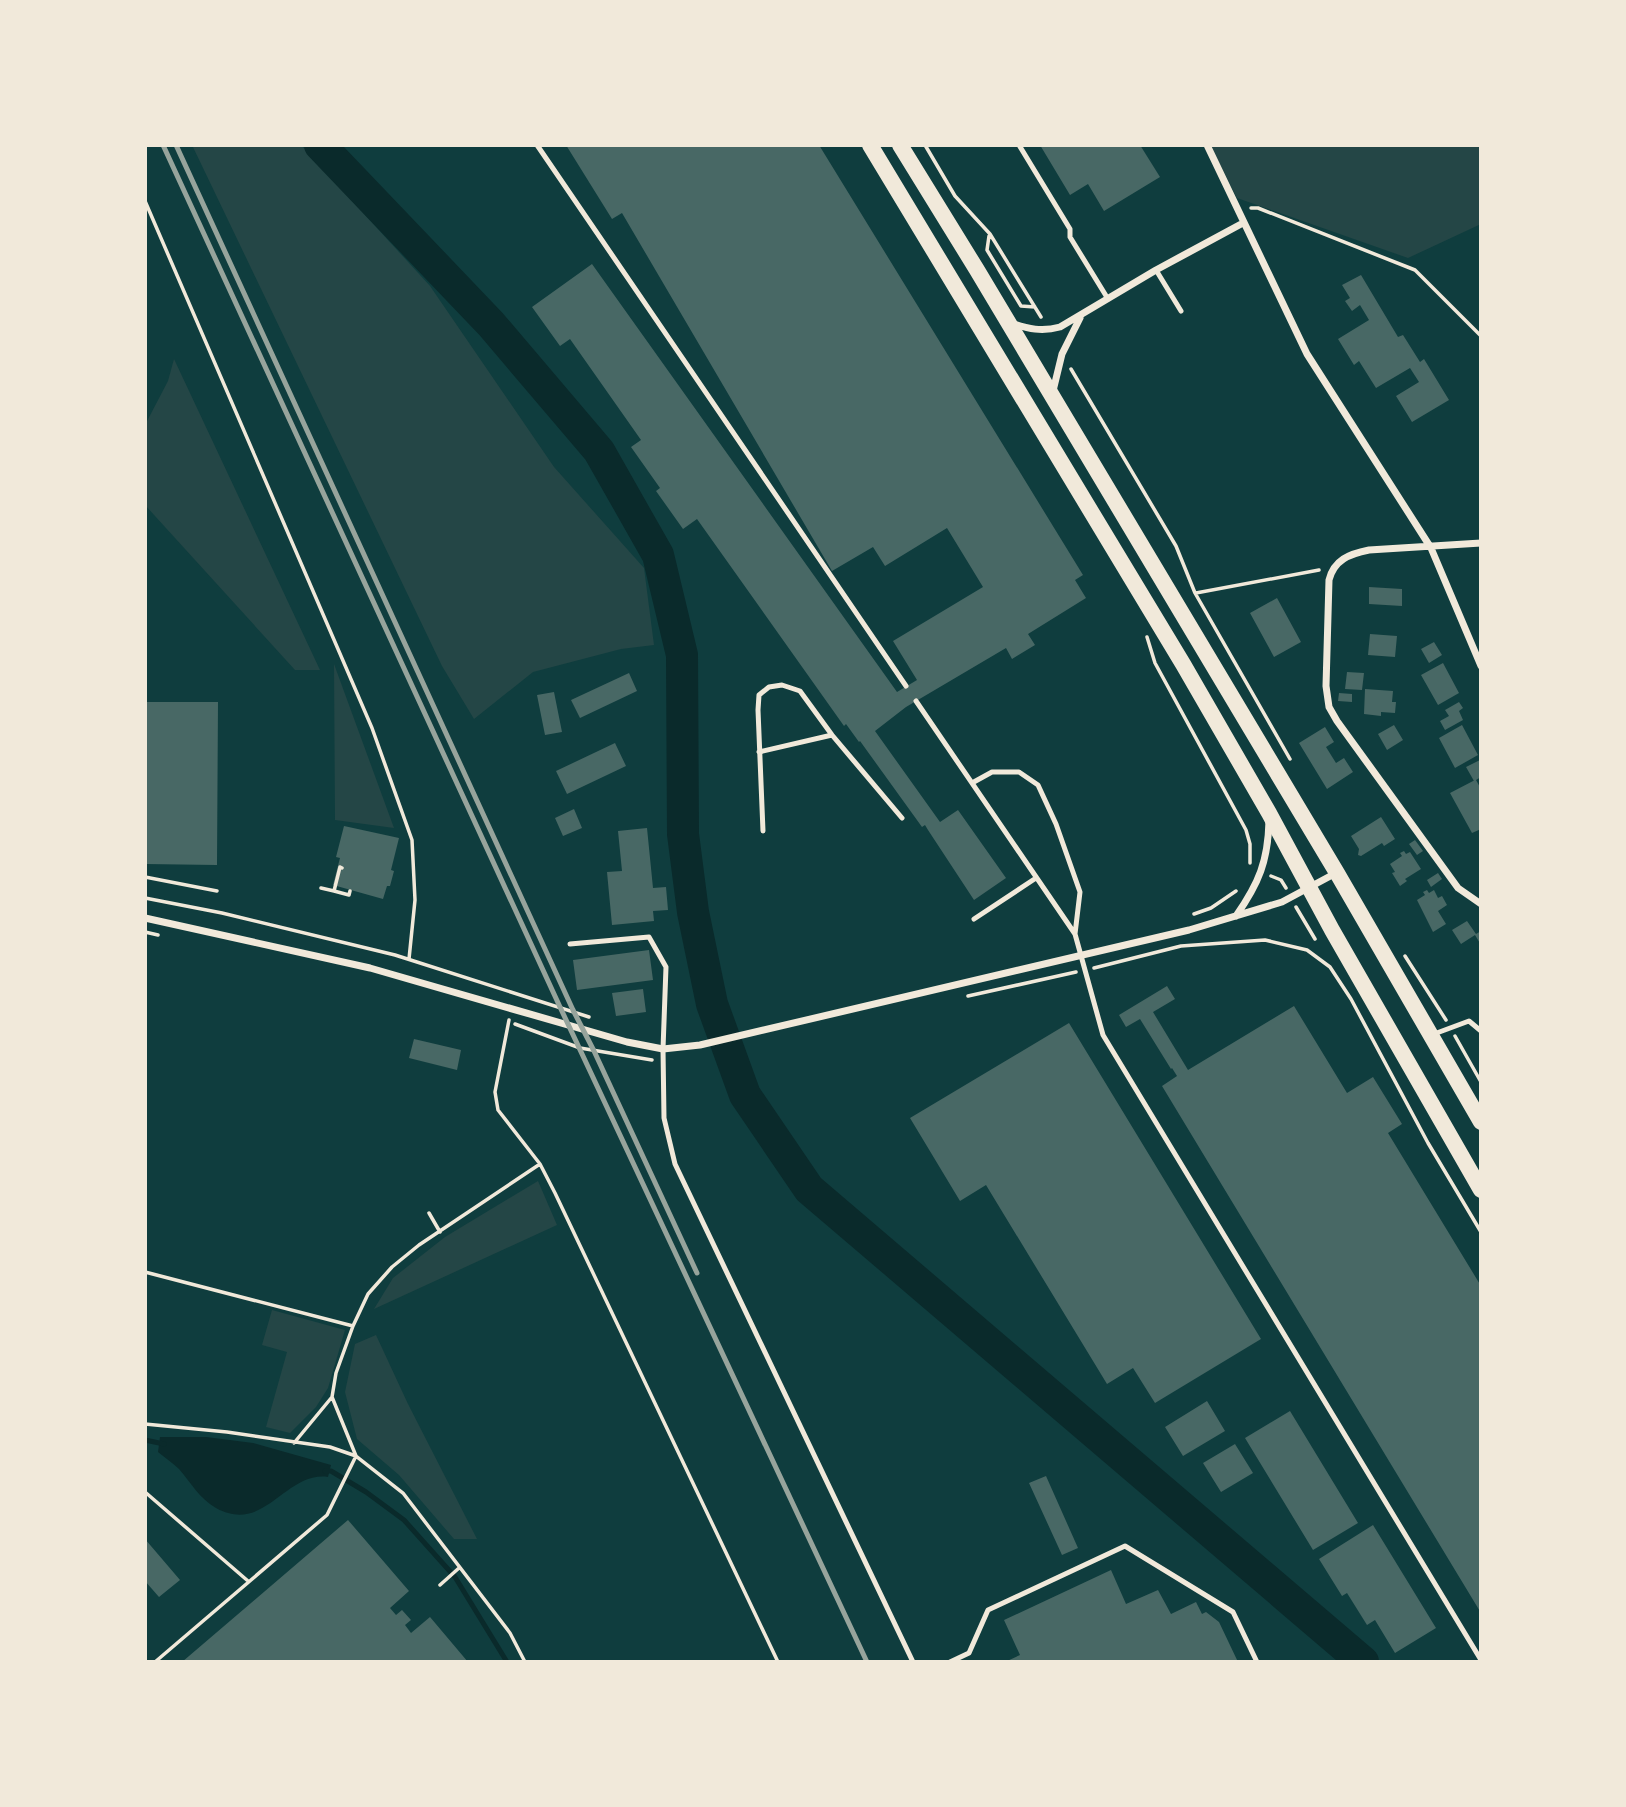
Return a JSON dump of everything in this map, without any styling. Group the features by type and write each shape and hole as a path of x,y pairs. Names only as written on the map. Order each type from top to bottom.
{"main road":[{"path":"870,145 1182,664 1481,1189"},
{"path":"900,145 1337,873 1481,1122"}],"street":[{"path":"1207,145 1307,354 1431,548 1481,666"},
{"path":"1007,322 1048,331 1082,315 1156,270 1243,223"},
{"path":"1052,399 1062,354 1082,315"},
{"path":"1481,543 1355,553 1342,559 1332,569 1329,580 1326,686 1329,707 1337,721 1449,876 1469,898 1481,904"},
{"path":"1236,917 1257,884 1266,859 1269,813"},
{"path":"145,918 370,968 627,1042 663,1049 699,1045 1236,917 1282,902 1337,873"}],"lane":[{"path":"537,145 906,686"},
{"path":"1019,145 1070,229 1070,237 1108,299"},
{"path":"1156,270 1181,311"},
{"path":"763,831 759,695 769,687 782,685 800,691 832,735 902,818"},
{"path":"916,701 1075,934 1103,1035 1481,1660"},
{"path":"759,752 832,735"},
{"path":"972,783 992,772 1019,772 1038,785 1056,824 1080,892 1075,934"},
{"path":"974,919 1037,878"},
{"path":"570,944 649,937 666,967 664,1118 675,1164 913,1662"},
{"path":"1430,1035 1469,1021 1481,1031"},
{"path":"950,1662 969,1653 988,1611 1125,1546 1233,1612 1257,1662"}],"path":[{"path":"925,145 955,196 990,234 1048,331"},
{"path":"145,201 372,728 412,839 415,900 409,959"},
{"path":"1237,209 1258,208 1415,270 1480,335"},
{"path":"990,234 987,250 996,267 1021,306 1035,307"},
{"path":"1062,354 1176,546 1195,593 1293,764"},
{"path":"1195,593 1332,569"},
{"path":"334,891 340,867 342,868"},
{"path":"145,877 217,891"},
{"path":"321,888 349,895 350,891"},
{"path":"1188,917 1211,908 1239,889"},
{"path":"145,898 222,913 409,959 509,993"},
{"path":"145,932 158,935"},
{"path":"960,998 1181,946 1265,940 1307,950 1330,967 1351,999 1428,1143 1481,1232"},
{"path":"1401,949 1451,1028 1481,1082"},
{"path":"509,1006 509,1021 495,1092 498,1110 540,1164 778,1662"},
{"path":"497,1017 509,1021"},
{"path":"294,1443 332,1397 336,1373 368,1294 392,1267 440,1231 540,1164"},
{"path":"429,1213 440,1231"},
{"path":"145,1272 353,1326"},
{"path":"155,1662 327,1515 356,1456 332,1397"},
{"path":"145,1424 227,1432 330,1447 356,1456 403,1493 510,1633 525,1662"},
{"path":"145,1492 248,1581"},
{"path":"440,1585 460,1567"}],"shaded area":[{"path":"192,145 301,145 430,286 554,467 644,568 654,645 621,649 533,672 474,719 442,666"},
{"path":"1210,145 1481,145 1481,224 1408,258 1237,198"},
{"path":"174,359 320,670 295,670 145,505 145,425 168,381"},
{"path":"334,664 394,828 335,820"},
{"path":"538,1181 557,1225 374,1309 393,1278 445,1237"},
{"path":"272,1310 345,1330 328,1388 316,1407 290,1433 266,1427 287,1352 262,1345"},
{"path":"376,1335 477,1539 454,1539 399,1475 357,1439 345,1392 355,1344"},
{"path":"160,1437 206,1437 253,1443 331,1465 328,1477 299,1483 262,1508 248,1514 233,1514 216,1508 205,1500 179,1469 158,1452"}],"building":[{"path":"566,145 819,145 1083,575 1075,580 1086,598 1028,634 1035,645 1012,659 1006,648 906,707 875,731 940,822 958,810 1006,878 974,900 925,825 922,827 860,741 846,724 844,726 697,519 683,529 656,491 660,488 631,447 641,440 570,339 560,346 532,307 592,264 897,692 917,680 893,641 983,587 947,528 885,566 873,547 832,571 622,213 612,219"},
{"path":"1040,145 1140,145 1160,177 1104,211 1088,184 1070,195"},
{"path":"1361,275 1398,337 1403,335 1420,362 1424,359 1449,400 1412,422 1396,396 1419,382 1410,368 1376,388 1359,361 1354,365 1338,339 1369,320 1360,305 1352,311 1345,301 1350,298 1342,285"},
{"path":"1369,587 1402,589 1402,606 1369,604"},
{"path":"1277,598 1301,642 1274,657 1250,613"},
{"path":"1370,634 1397,636 1395,657 1368,655"},
{"path":"1434,642 1442,655 1429,663 1421,649"},
{"path":"1443,663 1459,693 1438,705 1421,675"},
{"path":"1347,672 1364,673 1362,690 1345,689"},
{"path":"629,673 637,691 580,718 571,700"},
{"path":"1365,689 1393,691 1395,713 1381,712 1381,716 1364,714"},
{"path":"554,692 562,732 545,735 537,695"},
{"path":"1339,693 1352,694 1352,702 1338,701"},
{"path":"145,702 218,702 217,865 145,864"},
{"path":"1459,702 1463,708 1459,711 1463,720 1445,730 1440,721 1449,716 1445,710"},
{"path":"1394,725 1403,740 1387,750 1378,734"},
{"path":"1462,725 1478,755 1455,768 1439,738"},
{"path":"1325,727 1334,742 1326,747 1336,763 1344,758 1353,772 1327,789 1299,743"},
{"path":"615,743 626,766 567,794 556,771"},
{"path":"1480,760 1481,777 1476,780 1481,789 1481,829 1472,833 1450,793 1474,781 1466,767"},
{"path":"574,809 582,828 563,836 555,818"},
{"path":"1381,817 1395,839 1384,846 1382,843 1361,856 1358,855 1359,849 1351,836"},
{"path":"344,826 399,838 391,870 394,871 383,899 333,885 340,858 336,857"},
{"path":"647,828 653,888 666,887 668,910 653,911 654,921 612,925 607,872 622,871 618,831"},
{"path":"1415,840 1423,851 1417,855 1409,844"},
{"path":"1404,851 1406,854 1410,852 1421,869 1405,879 1407,881 1400,886 1390,864 1402,856 1400,853"},
{"path":"1438,873 1442,879 1431,887 1427,880"},
{"path":"1427,890 1429,893 1434,890 1438,898 1442,896 1447,905 1438,911 1446,924 1433,932 1417,900 1425,895 1423,892"},
{"path":"1467,921 1476,934 1481,931 1481,945 1475,935 1461,944 1452,930"},
{"path":"649,950 653,980 577,990 573,960"},
{"path":"1167,986 1175,999 1153,1012 1188,1070 1294,1006 1347,1093 1373,1077 1402,1124 1388,1133 1481,1286 1481,1613 1162,1086 1177,1076 1140,1019 1126,1027 1119,1015"},
{"path":"643,989 646,1012 616,1016 612,993"},
{"path":"1069,1023 1261,1339 1155,1403 1133,1368 1107,1384 986,1185 960,1201 910,1118"},
{"path":"414,1039 461,1050 457,1070 409,1058"},
{"path":"1207,1401 1225,1431 1183,1456 1165,1427"},
{"path":"1290,1411 1358,1523 1313,1550 1245,1438"},
{"path":"1235,1444 1253,1473 1221,1492 1203,1463"},
{"path":"1046,1476 1078,1548 1062,1555 1029,1483"},
{"path":"348,1520 409,1591 390,1608 396,1615 402,1610 411,1620 405,1625 411,1633 430,1617 468,1662 182,1662"},
{"path":"1373,1525 1436,1628 1395,1653 1375,1620 1367,1625 1347,1593 1342,1596 1319,1559"},
{"path":"145,1539 180,1580 159,1597 145,1581"},
{"path":"1111,1570 1126,1604 1158,1590 1171,1614 1196,1602 1202,1614 1206,1612 1219,1622 1238,1662 1005,1662 1020,1655 1004,1620"}],"waterway":[{"path":"320,145 491,324 599,451 658,555 682,655 683,834 693,912 712,1004 745,1095 809,1189 1363,1662"},
{"path":"145,1440 164,1444"},
{"path":"325,1471 331,1471 366,1492 404,1520 455,1577 507,1662"}],"railway":[{"path":"163,145 560,1007 867,1662"},
{"path":"176,145 573,1010 697,1273"}]}
